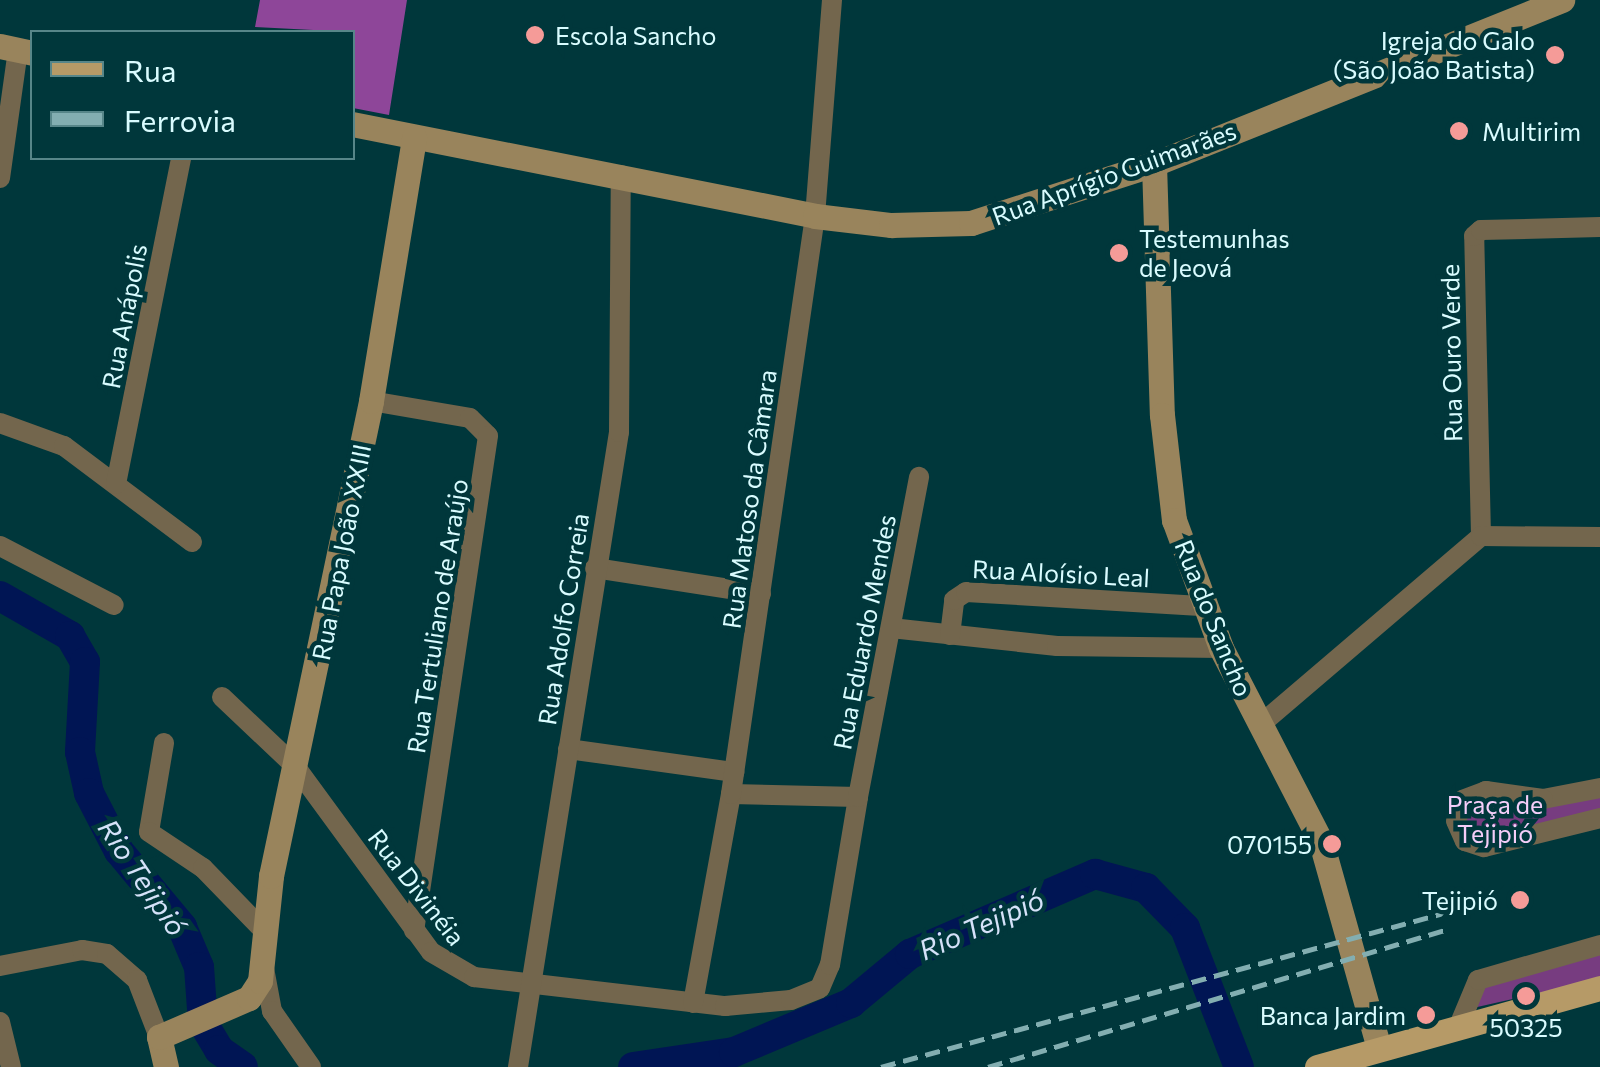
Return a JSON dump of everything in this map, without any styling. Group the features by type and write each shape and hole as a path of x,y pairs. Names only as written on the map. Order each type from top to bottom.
{"main road":[{"path":"1318,1067 1600,988"}],"street":[{"name":"Rua Matoso da Câmara","path":"693,1002 731,794 814,216 832,0"},
{"name":"Rua Aprígio Guimarães","path":"355,125 814,216 891,225 970,223 1154,164 1562,0"},
{"path":"0,178 17,50"},
{"name":"Rua Papa João XXIII","path":"311,1067 272,1011 264,966 266,933 295,766 371,401 414,137"},
{"name":"Rua Anápolis","path":"116,484 181,160"},
{"name":"Rua do Sancho","path":"1154,164 1168,494 1221,648 1321,842 1378,1049"},
{"name":"Rua Adolfo Correia","path":"518,1067 623,383 621,175"},
{"name":"Rua Ouro Verde","path":"1481,536 1474,236 1481,230 1600,227"},
{"name":"Rua Tertuliano de Araújo","path":"371,401 470,418 488,436 414,930"},
{"path":"0,423 39,432 192,542"},
{"name":"Rua Eduardo Mendes","path":"693,1002 751,1006 820,988 830,966 919,476"},
{"path":"1260,725 1481,536 1600,537"},
{"path":"0,546 114,605"},
{"path":"594,568 761,594"},
{"name":"Rua Aloísio Leal","path":"950,635 954,600 966,592 1204,606"},
{"path":"891,628 1057,646 1221,648"},
{"name":"Rua Divinéia","path":"222,697 295,766 414,930 456,972 693,1002"},
{"path":"164,743 149,832 203,868 266,933"},
{"path":"568,749 734,772"},
{"path":"1600,788 1543,799 1486,791 1463,800 1456,821 1465,840 1484,847 1600,818"},
{"path":"731,794 858,797"},
{"path":"1458,1028 1478,980 1600,945"},
{"path":"0,966 82,950 106,954 137,980 166,1067"},
{"name":"Rua Papa João XXIII","path":"159,1037 198,1024 249,998 264,966"},
{"path":"0,1022 11,1067"}],"green space":[{"name":"Praça de Tejipió","path":"1600,784 1600,821 1494,850 1463,836 1464,799"},
{"path":"1600,947 1600,985 1566,996 1526,996 1464,1010 1470,990"}],"shaded area":[{"path":"260,0 407,0 389,115 355,108 355,30 255,27"}],"waterway":[{"name":"Rio Tejipió","path":"0,596 70,636 85,662 80,752 89,793 119,851 182,927 199,967 203,1023 219,1050 243,1067"},
{"name":"Rio Tejipió","path":"633,1067 734,1052 851,1003 910,954 1095,874 1146,888 1185,928 1239,1067"}],"railway":[{"path":"881,1067 1444,913"},
{"path":"988,1067 1448,929"}],"place":[{"name":"Escola Sancho","path":"535,35"},
{"name":"Igreja do Galo (São João Batista)","path":"1555,55"},
{"name":"Multirim","path":"1459,131"},
{"name":"Testemunhas de Jeová","path":"1119,253"},
{"name":"070155","path":"1332,844"},
{"name":"Tejipió","path":"1520,900"},
{"name":"50325","path":"1526,996"},
{"name":"Banca Jardim","path":"1426,1015"}]}
